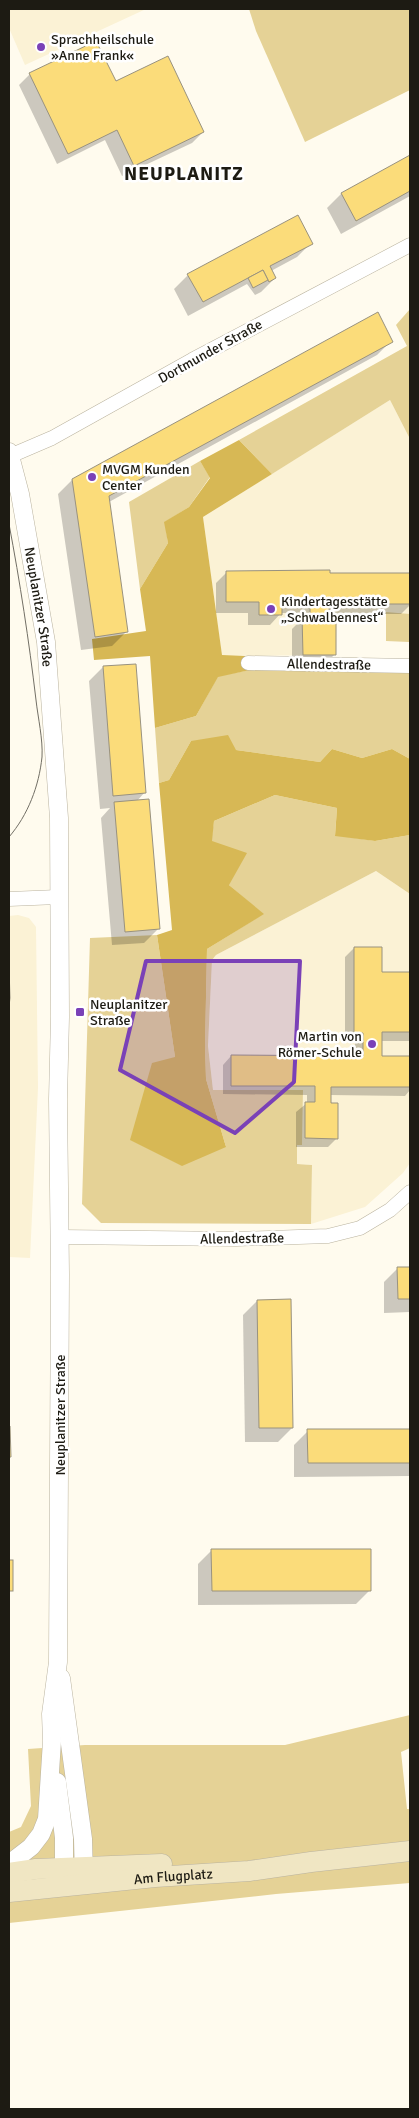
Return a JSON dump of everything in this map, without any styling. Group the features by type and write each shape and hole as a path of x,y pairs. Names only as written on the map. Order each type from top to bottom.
{"main road":[{"name":"Am Flugplatz","path":"9,1892 36,1889 74,1877 262,1859 312,1862 410,1851"},
{"path":"9,1873 36,1869 74,1877"}],"street":[{"name":"Dortmunder Straße","path":"9,454 52,438 192,360 410,244"},
{"name":"Neuplanitzer Straße","path":"9,454 20,494 46,642 58,818 60,1017 58,1099 60,1237 58,1662 83,1839 74,1877"},
{"name":"Allendestraße","path":"248,663 410,666"},
{"path":"9,899 58,897"},
{"name":"Allendestraße","path":"60,1237 236,1239 328,1236 360,1228 390,1210 410,1192"},
{"name":"Neuplanitzer Straße","path":"58,1662 50,1714 52,1742 64,1838 74,1877"},
{"name":"Neuplanitzer Straße","path":"9,1864 31,1847 44,1828 47,1819 52,1742"}],"highlighted area":[{"path":"146,961 300,961 294,1082 235,1133 120,1070"}],"shaded area":[{"name":"Sprachheilschule »Anne Frank«","path":"9,9 146,9 25,65 9,28"},
{"path":"249,9 410,9 410,90 305,142 256,31"},
{"path":"410,309 410,439 390,400 272,474 239,440 407,346 396,325"},
{"path":"390,400 410,439 410,614 337,613 336,655 222,656 203,517"},
{"path":"239,440 272,474 203,517 222,655 245,656 250,670 218,677 196,716 155,728 150,656 94,660 92,639 146,631 140,589 168,543 164,522 189,507 210,478 200,461"},
{"path":"200,461 210,477 189,507 165,522 168,543 140,589 129,502"},
{"path":"386,612 410,614 409,642 386,641"},
{"path":"250,670 410,672 410,759 392,749 362,758 332,749 320,762 236,750 191,741 169,780 159,783 155,728 196,716 218,676"},
{"path":"228,735 236,750 320,762 332,749 362,758 392,749 410,759 410,835 375,841 335,836 337,808 275,795 214,821 212,841 247,853 229,885 264,914 207,949 206,1079 226,1147 182,1166 130,1140 152,1063 175,1057 157,935 172,930 159,783 169,780 191,741"},
{"path":"275,795 337,808 335,835 375,841 410,835 410,894 376,871 216,955 212,960 208,1046 213,1090 303,1090 302,1145 297,1145 297,1164 312,1165 311,1224 101,1223 82,1204 90,938 157,935 175,1057 226,1147 206,1079 207,949 263,914 229,885 211,841 214,821"},
{"path":"376,871 410,894 410,1163 403,1173 365,1207 311,1224 312,1165 297,1164 297,1145 302,1145 303,1090 213,1090 208,1046 212,960 216,955"},
{"path":"18,915 29,918 36,927 38,1088 30,1258 9,1257 9,916"},
{"path":"410,1715 410,1748 401,1752 407,1809 410,1809 410,1883 276,1894 9,1923 9,1832 21,1827 31,1806 28,1749 85,1745 285,1745"}],"building":[{"path":"96,41 116,81 168,56 204,132 134,166 117,130 68,154 29,73"},
{"path":"410,155 410,191 356,221 341,193"},
{"path":"298,215 313,244 270,266 276,278 269,282 263,270 203,302 187,274"},
{"path":"263,270 268,280 253,288 248,278"},
{"path":"378,312 393,342 109,496 128,632 95,637 72,479"},
{"name":"Kindertagesstätte „Schwalbennest“","path":"330,570 330,573 410,573 410,604 329,604 329,616 336,616 336,655 303,655 302,616 310,616 310,602 282,602 282,615 259,615 259,602 226,602 226,571"},
{"path":"136,664 146,793 113,796 103,666"},
{"path":"149,799 160,929 125,932 114,802"},
{"name":"Martin von Römer-Schule","path":"354,947 382,947 382,972 410,972 410,1032 382,1032 382,1056 410,1056 410,1087 331,1087 331,1103 338,1103 338,1139 305,1138 305,1102 315,1102 315,1086 231,1086 231,1055 363,1056 363,1033 354,1033"},
{"path":"9,968 10,998 9,1006"},
{"path":"397,1267 410,1267 410,1299 398,1299"},
{"path":"291,1299 293,1428 259,1428 257,1300"},
{"path":"10,1426 11,1457 9,1457"},
{"path":"307,1429 410,1429 410,1463 308,1463"},
{"path":"211,1549 371,1549 371,1591 212,1591"},
{"path":"9,1560 13,1560 13,1591 9,1591"}],"tram line":[{"path":"9,524 27,634 42,750 41,768 31,800 22,819 9,837"}],"place":[{"name":"Sprachheilschule »Anne Frank«","path":"41,47"},
{"name":"MVGM Kunden Center","path":"92,477"},
{"name":"Kindertagesstätte „Schwalbennest“","path":"271,609"},
{"name":"Neuplanitzer Straße","path":"80,1012"},
{"name":"Martin von Römer-Schule","path":"372,1044"}],"district":[{"name":"NEUPLANITZ","path":"184,173"}]}
